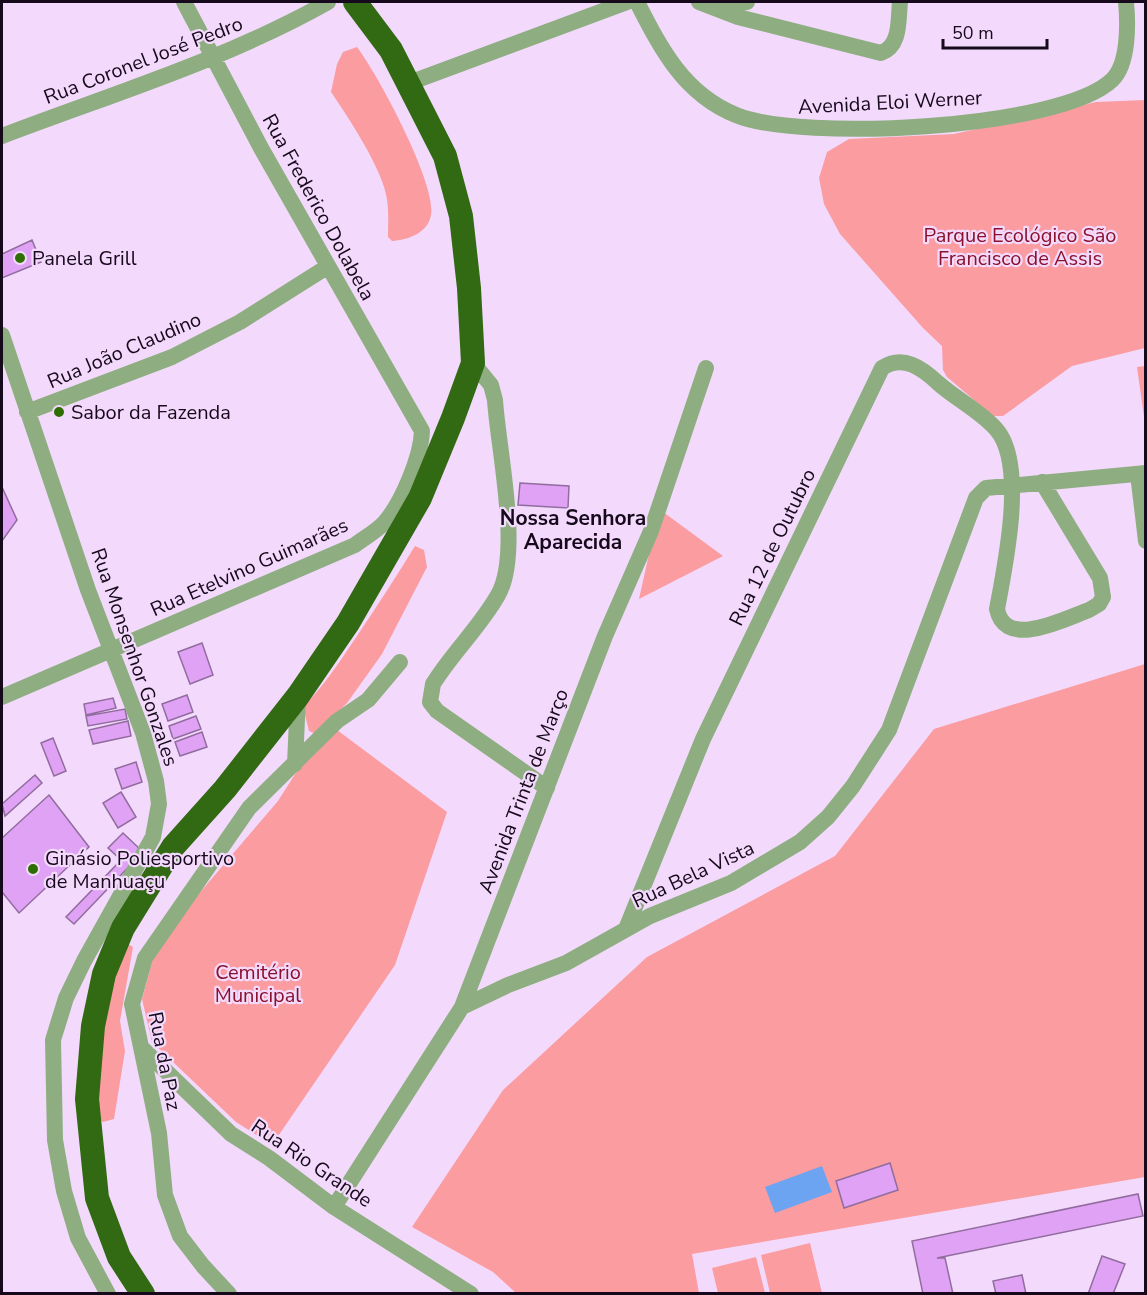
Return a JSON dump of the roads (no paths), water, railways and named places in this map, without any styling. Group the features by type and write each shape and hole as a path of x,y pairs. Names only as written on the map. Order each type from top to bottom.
{"highway":[{"path":"143,1293 119,1257 97,1198 87,1099 95,1016 117,919 173,848 225,789 298,696 348,623 420,498 473,363 469,288 461,216 445,156 391,50 355,2"}],"street":[{"name":"Rua Frederico Dolabela","path":"184,2 327,267 422,431"},
{"path":"409,83 627,2"},
{"name":"Avenida Eloi Werner","path":"638,2 660,46 683,80 704,98 735,115 764,124 798,129 958,124 1040,111 1092,95 1114,78 1128,42 1126,2"},
{"path":"705,4 747,2"},
{"path":"705,4 738,17 795,33 881,53 889,50 894,42 900,2"},
{"name":"Rua Coronel José Pedro","path":"2,136 216,58 276,30 318,4"},
{"name":"Rua João Claudino","path":"27,412 172,357 240,322 327,267"},
{"name":"Rua Monsenhor Gonzales","path":"2,335 27,412 146,742 159,804 153,837 117,919 66,998 53,1040 52,1085 55,1140 64,1191 78,1238 108,1293"},
{"name":"Rua 12 de Outubro","path":"626,929 708,729 882,368 892,362 902,361 926,372 996,428 1003,438 1013,485 1009,536 997,609 999,619 1007,626 1021,632 1089,610 1103,597 1100,578 1042,482"},
{"path":"473,363 491,385 495,400 509,531 507,568 499,594 440,674 429,694 430,702 437,711 547,788"},
{"name":"Avenida Trinta de Março","path":"334,1207 462,1007 605,636 651,531 706,368"},
{"name":"Rua Etelvino Guimarães","path":"2,697 112,652 355,545 385,522 412,473 421,449 422,431"},
{"path":"1013,485 1142,474 1146,540"},
{"name":"Rua Bela Vista","path":"462,1007 507,985 566,963 626,929 757,870 800,842 828,817 853,786 889,730 976,498 986,488 1013,485"},
{"name":"Rua da Paz","path":"229,1293 203,1266 180,1236 165,1195 159,1133 132,1004 145,958 249,808 337,721 368,700 400,662"},
{"path":"296,764 298,696"},
{"path":"225,789 249,808"},
{"name":"Rua Rio Grande","path":"143,1049 231,1134 269,1158 334,1207 471,1293"}],"water":[{"path":"822,1166 832,1192 775,1213 765,1187"}],"place":[{"name":"Panela Grill","path":"20,258"},
{"name":"Sabor da Fazenda","path":"59,412"},
{"name":"Ginásio Poliesportivo de Manhuaçu","path":"33,869"}],"district":[{"name":"Nossa Senhora Aparecida","path":"573,530"}],"park label":[{"name":"Parque Ecológico São Francisco de Assis","path":"1020,246"},
{"name":"Cemitério Municipal","path":"258,984"}]}
